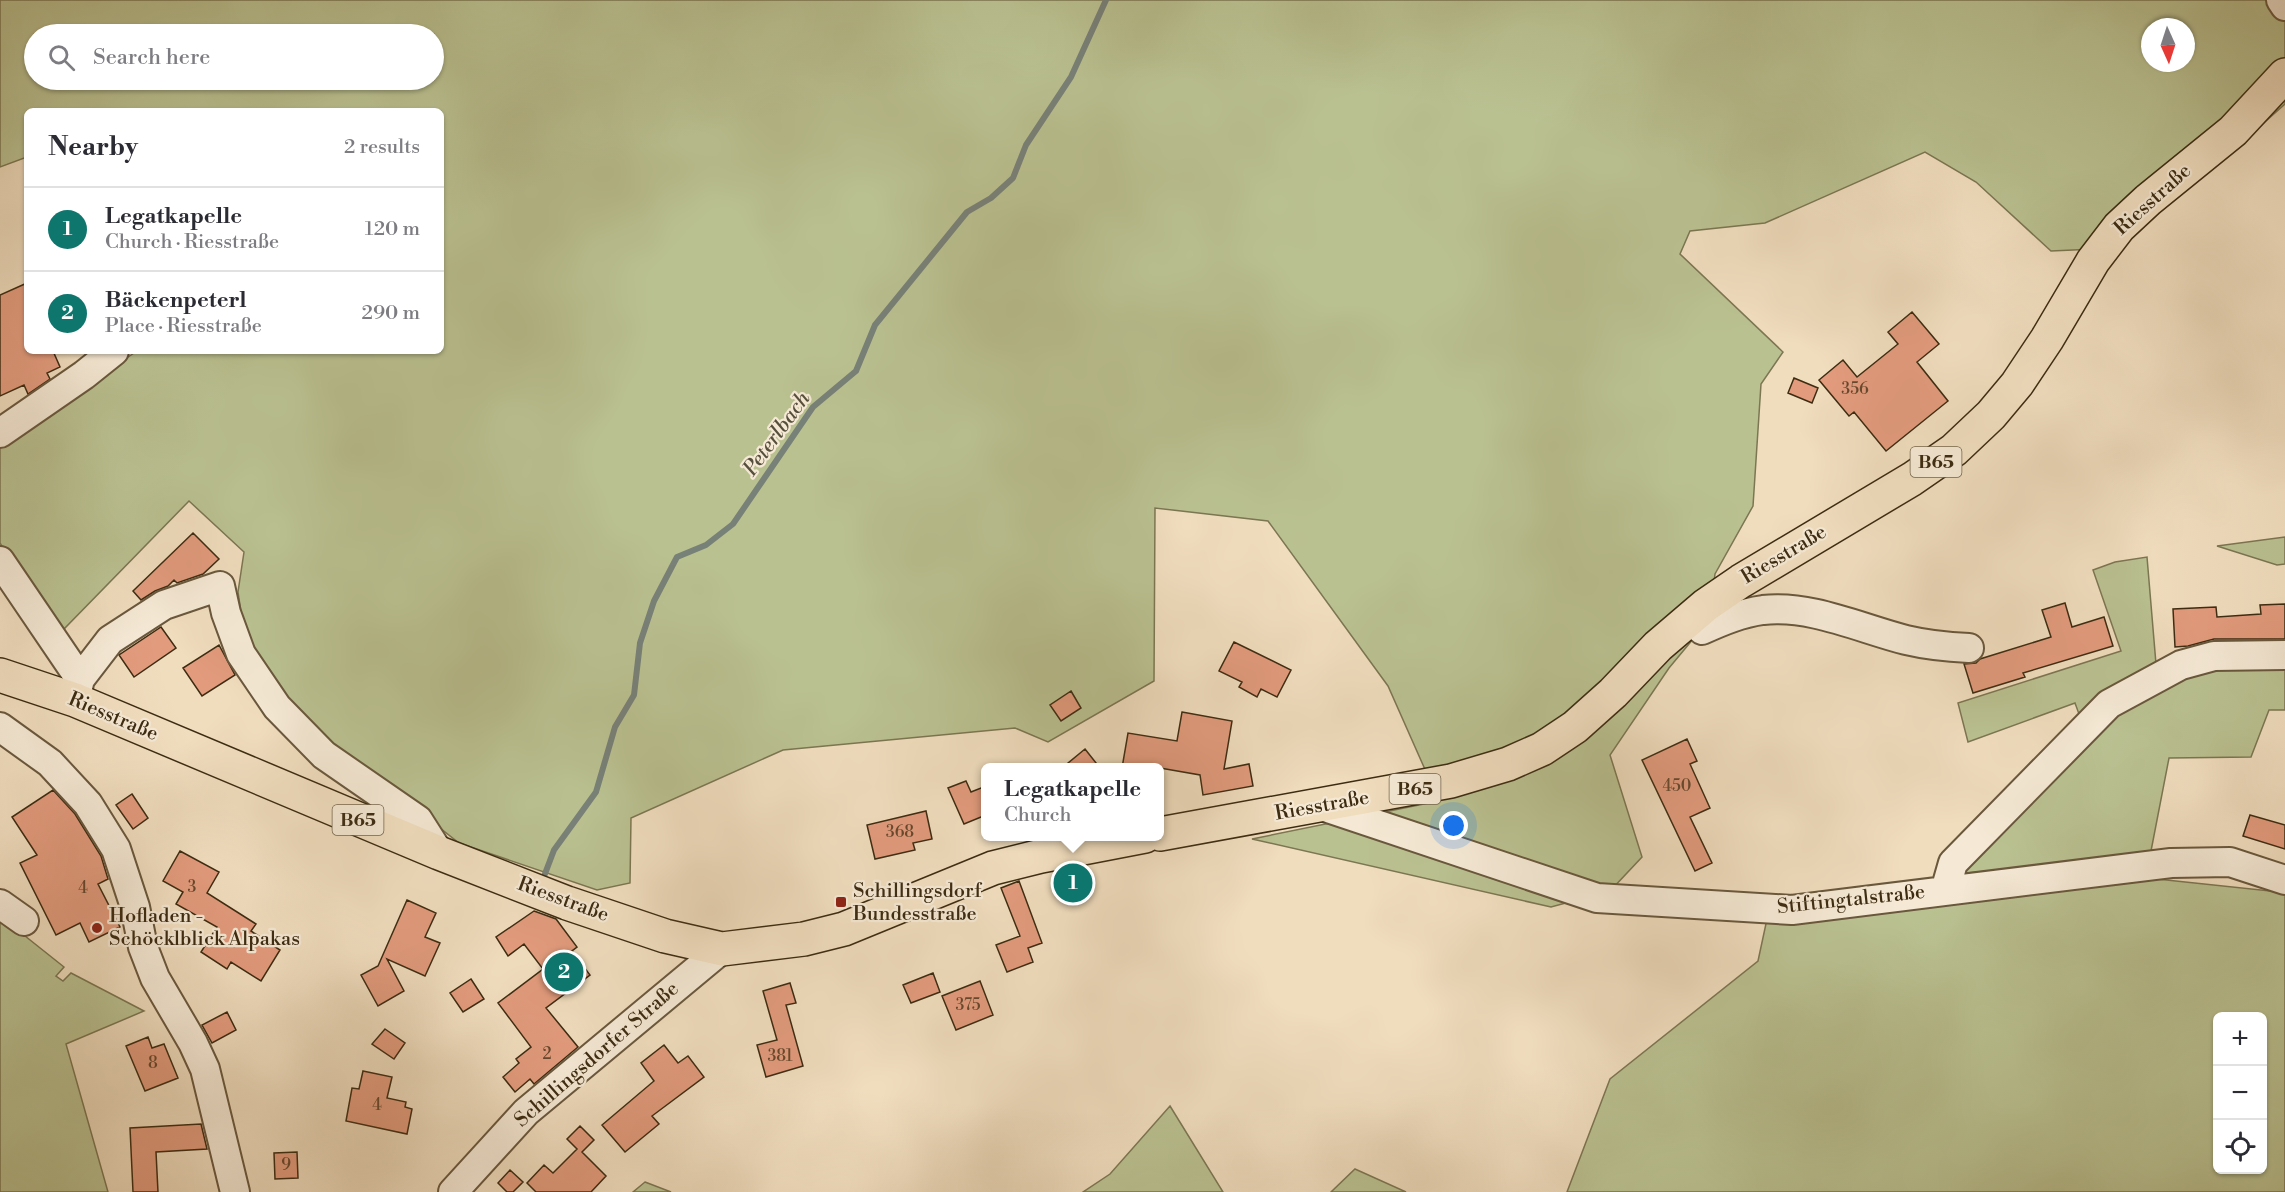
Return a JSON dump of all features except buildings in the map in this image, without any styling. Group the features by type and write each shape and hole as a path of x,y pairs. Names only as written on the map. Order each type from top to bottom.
{"main road":[{"name":"Riesstraße","path":"1164,833 1451,781 1508,764 1542,749 1575,727 1613,693 1658,646 1741,581 1912,479 1954,450 1991,414 2017,384 2047,339 2093,261 2119,227 2148,200 2233,131 2285,75"},
{"name":"Riesstraße","path":"0,675 78,689 439,853 567,903 665,936 722,949 804,939 844,929 993,868 1041,856 1123,841"}],"street":[{"path":"2281,0 2285,6"},
{"path":"0,433 110,354"},
{"path":"0,561 78,689 110,640 164,604 220,586 226,613 241,654 277,707 324,755 418,820 439,853"},
{"path":"1691,618 1702,630 1742,614 1765,610 1790,610 1818,615 1938,647 1969,648"},
{"path":"1945,891 1953,863 2109,704 2181,665 2214,656 2285,655"},
{"path":"0,728 50,763 88,804 116,849 135,907 143,947 155,978 205,1069 236,1192"},
{"name":"Stiftingtalstraße","path":"1319,805 1597,898 1792,910 2171,863 2230,862 2285,880"},
{"path":"0,904 24,921"},
{"name":"Schillingsdorfer Straße","path":"453,1192 526,1112 722,949"}],"green space":[{"path":"0,0 2285,0 2285,104 2238,146 2176,190 2117,248 2051,251 1976,182 1925,152 1765,223 1690,231 1680,254 1783,352 1761,384 1753,506 1715,574 1709,620 1669,668 1610,755 1642,857 1610,891 1551,907 1252,839 1439,801 1388,686 1268,521 1155,508 1154,681 1048,742 1015,728 783,750 631,818 630,883 597,890 459,843 334,744 286,697 245,638 238,592 244,552 189,501 62,631 16,570 0,543 0,445 133,354 444,354 444,108 24,108 24,158 0,167"},
{"path":"2285,537 2285,564 2277,565 2217,546"},
{"path":"2147,557 2156,664 2285,665 2285,710 2269,710 2251,757 2169,758 2151,851 2099,860 1967,873 1960,866 1973,825 2079,714 2075,703 1968,742 1958,703 2121,651 2093,570 2115,562"},
{"path":"2285,865 2285,1192 1567,1192 1610,1079 1758,961 1767,919 2157,879 2270,891"},
{"path":"0,916 64,967 56,976 63,981 71,973 144,1011 66,1044 108,1192 0,1192"},
{"path":"1170,1106 1223,1192 1083,1192 1110,1174"},
{"path":"1355,1169 1406,1192 1331,1192"},
{"path":"645,1182 671,1192 633,1192"}],"waterway":[{"name":"Peterlbach","path":"543,879 554,850 596,792 615,727 634,695 640,643 654,601 677,557 706,545 733,524 813,407 856,371 875,325 967,212 991,198 1013,178 1026,145 1071,77 1106,0"}],"place":[{"name":"Legatkapelle","path":"1073,883"},
{"name":"Schillingsdorf Bundesstraße","path":"841,902"},
{"name":"Hofladen - Schöcklblick Alpakas","path":"97,928"},
{"name":"Bäckenpeterl","path":"564,972"}]}
